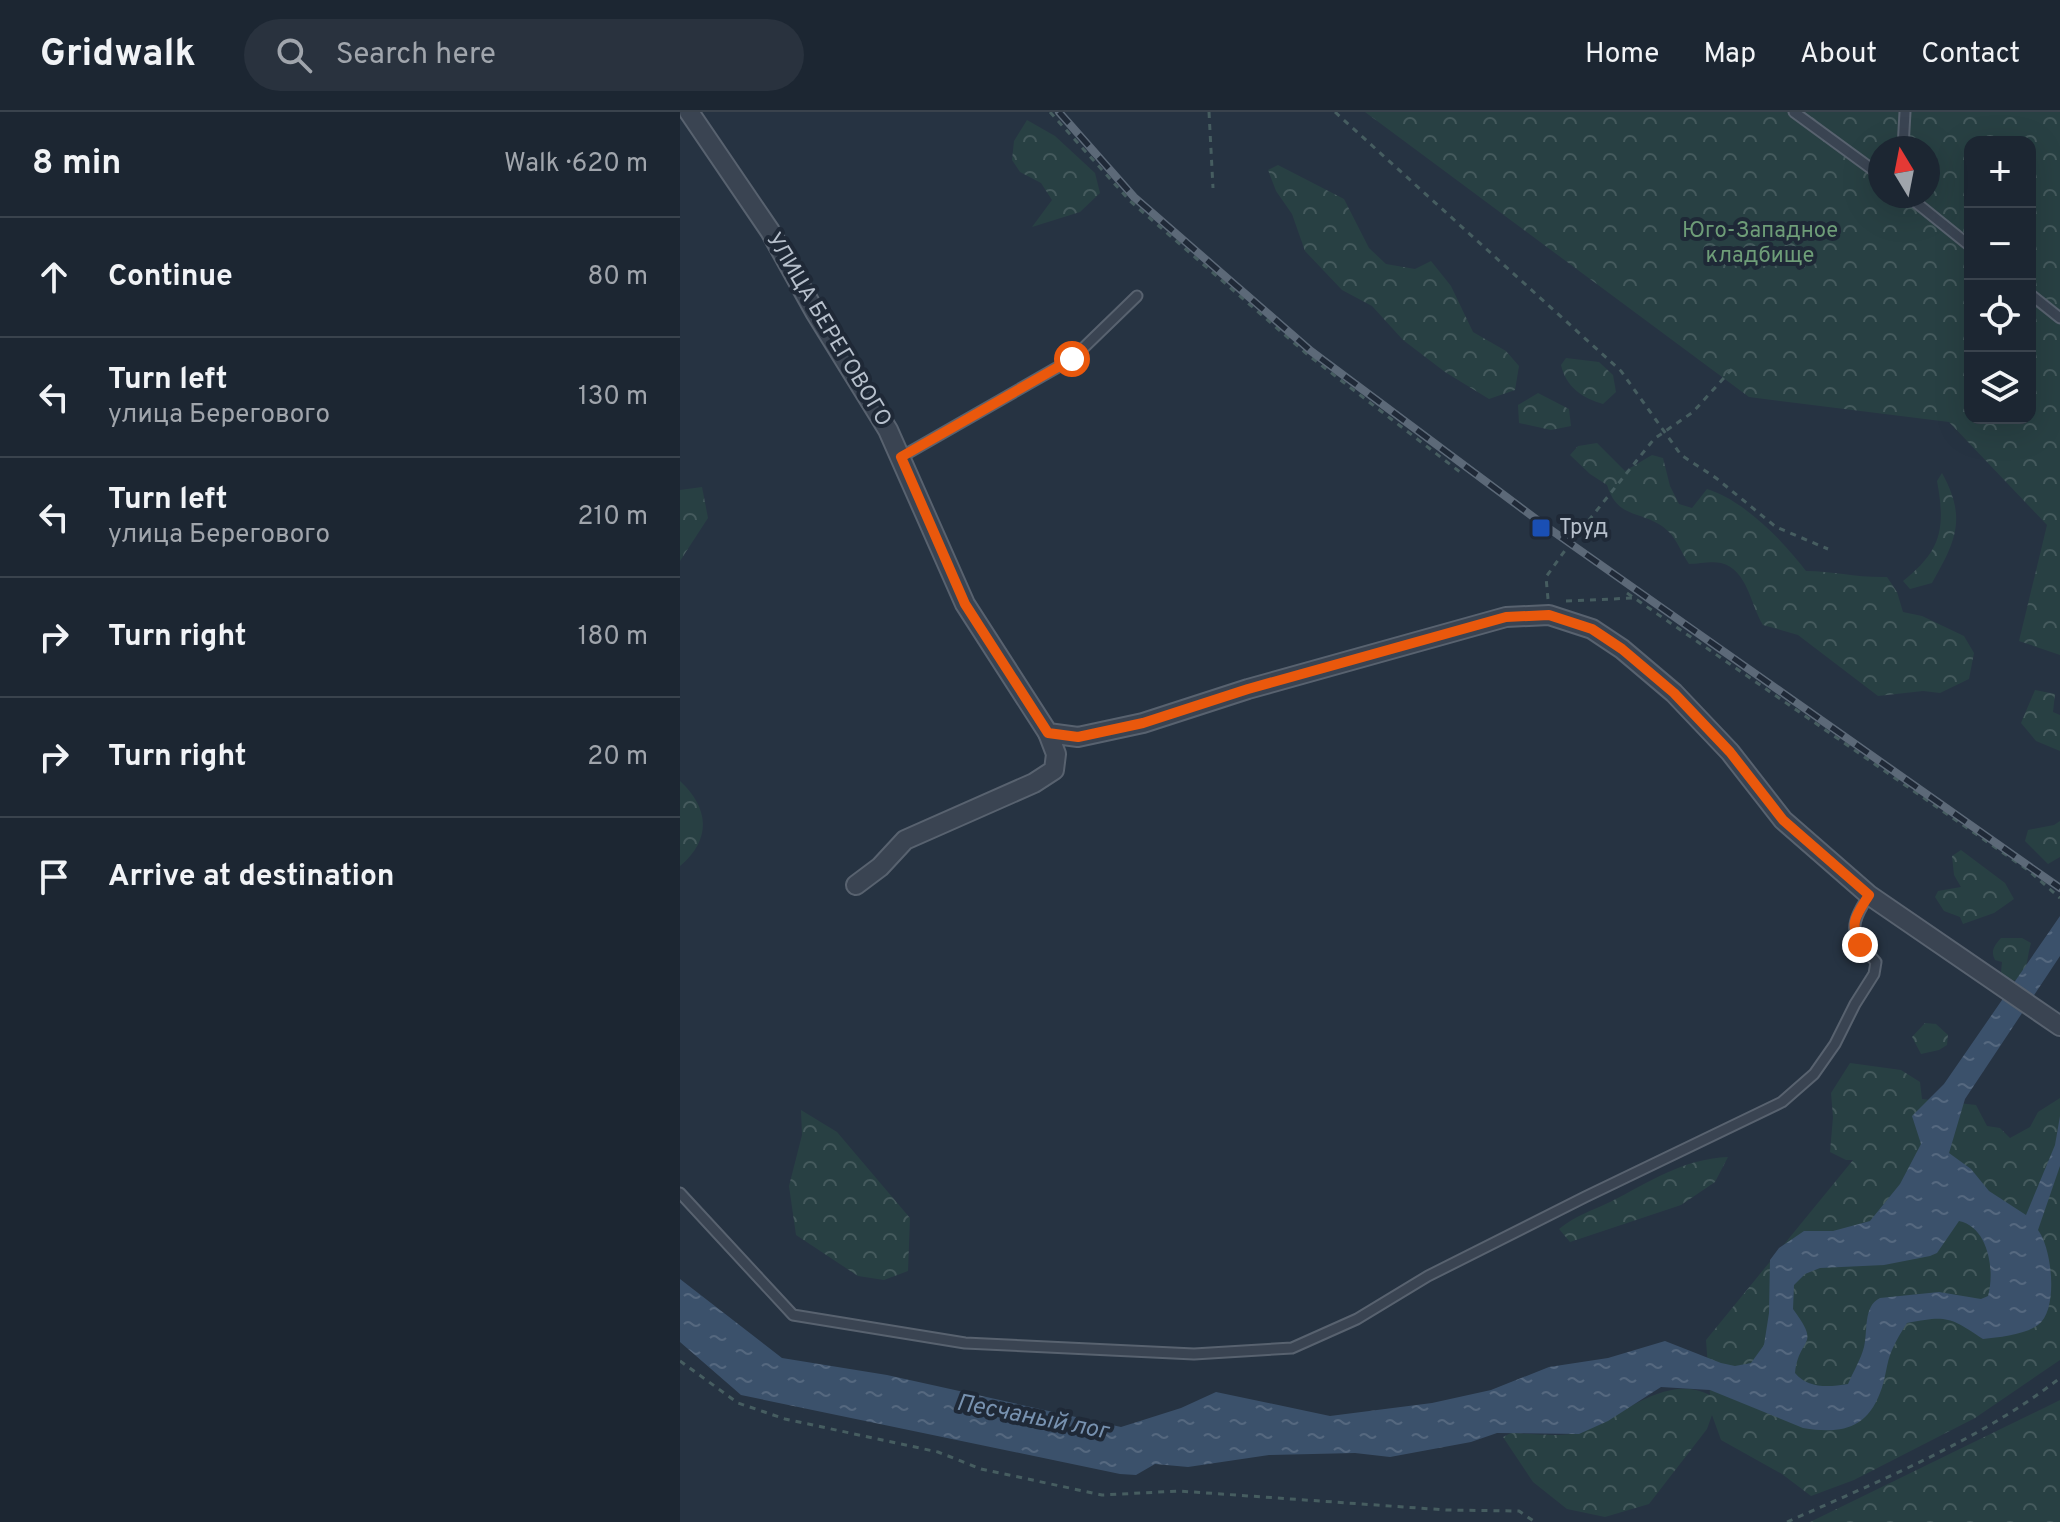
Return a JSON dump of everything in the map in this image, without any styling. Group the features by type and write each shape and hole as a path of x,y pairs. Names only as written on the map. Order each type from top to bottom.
{"street":[{"name":"УЛИЦА БЕРЕГОВОГО","path":"689,112 770,231 815,312 888,430 965,604 1048,733"},
{"path":"856,885 880,867 905,840 1034,783 1054,770 1056,754 1048,733 1078,737 1143,723 1248,689 1506,617 1549,615 1592,629 1622,649 1674,693 1730,752 1783,820 1869,895 2060,1026"}],"lane":[{"path":"1794,112 1868,166"},
{"path":"1904,136 1905,112"},
{"path":"1923,208 1964,241"},
{"path":"901,457 1072,359 1137,296"},
{"path":"2036,299 2060,318"},
{"path":"680,1193 793,1315 965,1343 1194,1354 1292,1348 1357,1319 1428,1276 1570,1204 1782,1102 1814,1074 1835,1044 1874,974 1876,962 1860,945 1853,930 1856,916 1869,895"}],"path":[{"path":"1050,112 1130,201 1308,355 1460,472"},
{"path":"1209,112 1213,188"},
{"path":"1335,112 1621,371 1681,455 1716,478 1776,527 1828,549"},
{"path":"1581,530 1662,431 1693,412 1733,368"},
{"path":"1549,615 1546,577 1566,549"},
{"path":"1627,593 2028,870 2060,898"},
{"path":"1564,601 1634,598"},
{"path":"680,1361 738,1403 785,1419 938,1452 981,1469 1102,1495 1179,1491 1446,1510 1519,1511 1535,1522"},
{"path":"1787,1522 1972,1435 2030,1402 2060,1378"}],"green space":[{"name":"Юго-Западное кладбище","path":"1365,112 2060,112 2060,655 2019,641 2047,525 1949,422 1749,397"},
{"path":"1027,120 1055,136 1095,173 1100,193 1080,212 1032,227 1052,200 1041,183 1020,172 1012,160 1014,141"},
{"path":"1278,165 1344,199 1369,248 1386,264 1415,269 1431,261 1451,286 1473,332 1506,351 1519,366 1515,390 1489,399 1445,372 1403,340 1372,306 1342,290 1305,251 1292,214 1276,191 1268,170"},
{"path":"1566,358 1599,362 1613,375 1616,392 1603,404 1582,395 1563,373 1561,365"},
{"path":"1538,393 1569,409 1571,426 1551,430 1519,423 1518,405"},
{"path":"1597,443 1625,471 1652,455 1663,458 1670,486 1679,504 1692,508 1707,489 1721,495 1762,523 1806,571 1887,577 1897,592 1903,612 1922,616 1964,636 1974,653 1969,679 1940,693 1923,691 1878,696 1798,635 1763,625 1737,573 1721,563 1689,564 1669,532 1618,505 1607,485 1570,455 1578,446"},
{"path":"1942,473 1954,503 1956,517 1952,542 1932,583 1910,589 1903,581 1926,559 1938,538 1941,513 1937,481"},
{"path":"702,487 708,518 680,561 680,490"},
{"path":"2035,690 2055,694 2053,712 2060,715 2060,751 2036,741 2021,723"},
{"path":"680,781 697,802 703,824 698,845 680,866"},
{"path":"2060,821 2060,857 2048,864 2025,841 2028,830"},
{"path":"1961,850 2005,883 2014,899 1994,913 1963,924 1960,917 1944,911 1935,897 1938,891 1961,887 1954,875 1952,856"},
{"path":"2001,938 2022,938 2031,943 2021,979 2007,982 2001,972 2002,962 1995,960 1993,950"},
{"path":"1925,1023 1936,1024 1948,1035 1947,1045 1921,1054 1912,1037"},
{"path":"1850,1063 1901,1070 1920,1082 1922,1099 1976,1105 1987,1126 2000,1128 2010,1138 2030,1127 2038,1112 2060,1098 2060,1360 1975,1418 1854,1480 1811,1496 1782,1474 1721,1440 1712,1415 1707,1429 1649,1504 1605,1517 1567,1509 1533,1482 1503,1437 1511,1433 1572,1434 1643,1400 1676,1389 1693,1389 1710,1395 1706,1340 1853,1160 1830,1152 1833,1117 1831,1093"},
{"path":"801,1110 837,1132 910,1218 908,1271 884,1280 858,1276 796,1235 789,1186 802,1135"},
{"path":"1728,1157 1715,1182 1681,1205 1570,1242 1559,1229 1577,1217 1681,1167"},
{"path":"2060,1400 2060,1522 1810,1522 2044,1408"}],"water":[{"name":"Песчаный лог","path":"2060,916 2060,956 1965,1099 1949,1153 1971,1169 1989,1191 2026,1215 2055,1145 2060,1116 2060,1166 2038,1230 2050,1264 2051,1293 2045,1317 2026,1331 1983,1339 1948,1320 1907,1323 1892,1350 1874,1405 1867,1415 1850,1427 1828,1430 1803,1428 1710,1390 1661,1387 1608,1421 1579,1434 1497,1433 1471,1442 1390,1457 1355,1453 1269,1455 1188,1467 1155,1464 1136,1475 1120,1474 741,1395 680,1342 680,1279 782,1358 887,1375 1121,1427 1181,1408 1216,1392 1330,1416 1432,1403 1491,1390 1549,1367 1608,1358 1665,1341 1721,1363 1735,1366 1751,1363 1764,1345 1769,1313 1770,1260 1779,1248 1804,1231 1833,1231 1870,1221 1900,1184 1921,1144 1912,1116 1944,1084","holes":["1959,1221 1969,1225 1983,1241 1990,1263 1988,1296 1981,1299 1939,1292 1880,1298 1871,1307 1864,1347 1848,1384 1812,1384 1795,1373 1807,1337 1802,1321 1793,1309 1794,1285 1805,1274 1820,1268 1884,1265 1930,1256 1937,1253"]}],"railway":[{"path":"1059,112 1134,197 1311,351 1544,525 2060,888"}],"place":[{"name":"Труд","path":"1541,528"}],"route":[{"path":"1072,359 901,457 965,604 1048,733 1078,737 1143,723 1248,689 1506,617 1549,615 1592,629 1622,649 1674,693 1730,752 1783,820 1869,895 1856,916 1853,930 1860,945"}]}
